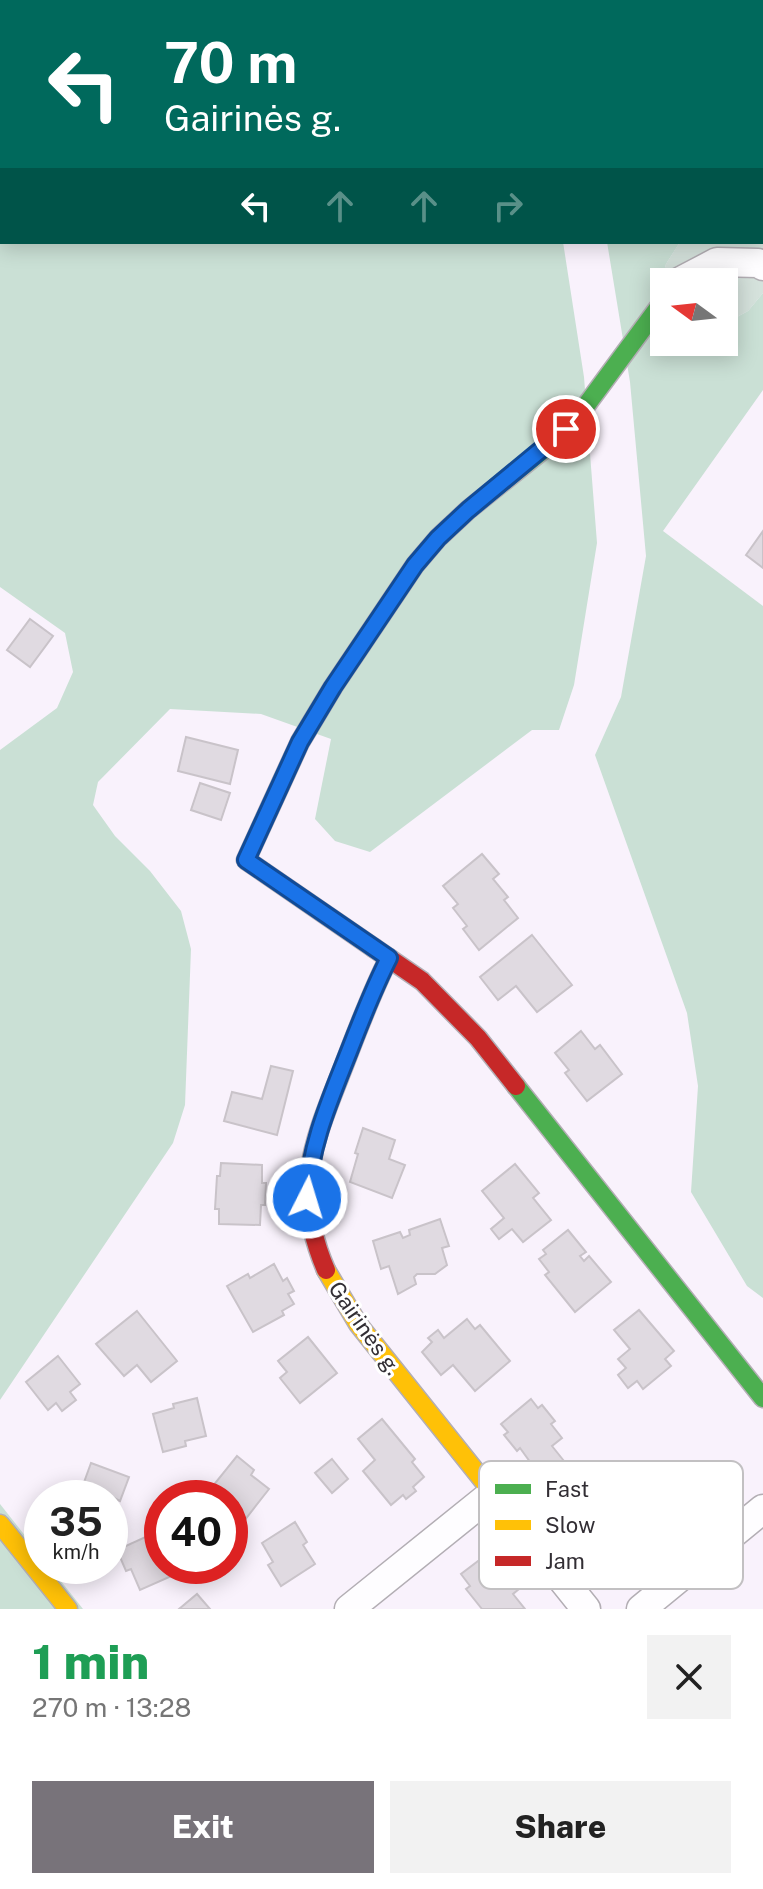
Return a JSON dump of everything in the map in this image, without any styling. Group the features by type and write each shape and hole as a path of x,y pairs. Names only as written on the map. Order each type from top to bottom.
{"street":[{"path":"706,268 717,262 758,263 763,266"},
{"path":"650,319 579,415 553,442 468,510 415,565 300,742 246,860 422,981 478,1038 763,1398"},
{"name":"Gairinės g.","path":"389,958 323,1117 309,1164 307,1198 314,1243 331,1283 356,1324 479,1476"},
{"path":"349,1609 479,1504"},
{"path":"743,1525 763,1509"},
{"path":"0,1524 68,1609"},
{"name":"Gairinės g.","path":"570,1589 586,1609"},
{"path":"641,1609 665,1589"}],"shaded area":[{"path":"679,244 763,244 763,293 748,311 738,316 738,268 665,268"}],"green space":[{"path":"0,244 563,244 584,377 597,543 574,685 559,730 532,730 370,852 335,841 315,819 331,739 261,714 170,709 98,782 93,805 115,836 150,871 181,911 191,949 185,1105 173,1143 0,1400 0,750 57,708 73,672 65,633 0,587"},
{"path":"607,244 679,244 665,268 650,268 650,356 738,356 738,316 748,311 763,293 763,390 663,531 763,606 763,1298 747,1286 691,1192 698,1086 687,1013 595,755 621,697 646,556 630,382"},
{"path":"0,1504 24,1534 24,1584 63,1584 83,1609 0,1609"}],"building":[{"path":"763,531 763,568 746,555"},
{"path":"30,619 53,636 30,667 7,650"},
{"path":"186,737 238,750 230,784 178,771"},
{"path":"200,783 230,793 221,820 191,810"},
{"path":"482,854 499,874 493,879 508,897 504,900 518,918 479,950 463,929 467,926 453,908 458,904 443,886"},
{"path":"532,935 572,985 537,1012 516,986 498,1000 480,977"},
{"path":"581,1031 595,1049 600,1045 622,1074 587,1101 565,1073 569,1070 555,1053"},
{"path":"271,1066 293,1071 277,1135 224,1121 232,1092 262,1099"},
{"path":"363,1128 395,1140 389,1159 405,1165 392,1198 350,1182"},
{"path":"221,1163 262,1165 262,1183 266,1183 260,1225 219,1224 219,1209 215,1209"},
{"path":"515,1164 539,1193 533,1198 551,1220 523,1242 512,1229 499,1239 491,1229 504,1218 482,1191"},
{"path":"440,1219 449,1246 442,1248 447,1265 435,1274 417,1274 414,1277 416,1284 398,1294 389,1266 381,1269 373,1241 400,1232 403,1238 410,1235 409,1230"},
{"path":"568,1230 586,1252 580,1256 584,1261 589,1256 611,1282 575,1312 545,1275 549,1272 539,1259 546,1254 543,1250"},
{"path":"274,1264 283,1281 287,1278 294,1291 288,1294 294,1304 282,1311 284,1315 253,1332 227,1286 248,1274 250,1278"},
{"path":"639,1310 674,1351 665,1359 671,1366 643,1389 637,1381 628,1388 618,1375 626,1368 618,1359 630,1349 614,1330"},
{"path":"137,1311 177,1361 151,1382 137,1365 124,1376 96,1344"},
{"path":"467,1319 475,1329 480,1325 510,1361 475,1391 453,1365 441,1375 422,1352 432,1342 428,1338 438,1330 444,1338"},
{"path":"308,1337 337,1373 300,1403 280,1378 287,1372 278,1361"},
{"path":"58,1356 80,1384 70,1392 76,1400 62,1411 56,1403 48,1410 26,1382"},
{"path":"197,1398 206,1436 185,1441 186,1446 163,1452 153,1414 174,1408 173,1404"},
{"path":"531,1399 538,1408 542,1405 555,1421 551,1424 562,1438 552,1446 564,1461 529,1461 504,1435 508,1432 501,1424"},
{"path":"382,1419 415,1459 412,1462 424,1477 413,1487 416,1491 406,1499 403,1495 391,1505 363,1471 375,1460 358,1439"},
{"path":"237,1456 254,1470 251,1475 269,1489 248,1516 248,1480 218,1480"},
{"path":"332,1459 348,1479 332,1493 315,1473"},
{"path":"91,1463 129,1477 128,1480 85,1480"},
{"path":"295,1522 307,1542 303,1545 315,1564 281,1586 268,1565 273,1562 262,1543"},
{"path":"144,1538 144,1584 154,1584 140,1590 131,1569 128,1570 128,1545"},
{"path":"479,1560 479,1589 519,1589 513,1594 525,1609 482,1609 466,1589 470,1586 461,1574"},
{"path":"197,1594 210,1609 179,1609"}],"traffic: fast":[{"path":"374,948 246,860 300,742 415,565 468,510 553,442 579,415 650,319"},
{"path":"516,1086 763,1398"}],"traffic: slow":[{"path":"326,1270 358,1324 479,1475"},
{"path":"0,1524 68,1609"}],"traffic: jam":[{"path":"374,948 422,981 478,1038 516,1086"},
{"path":"326,1270 315,1241 310,1214 308,1190 311,1166 333,1092 389,958"}],"route":[{"path":"307,1198 309,1164 318,1131 389,958 246,860 300,742 415,565 468,510 566,429"}]}
